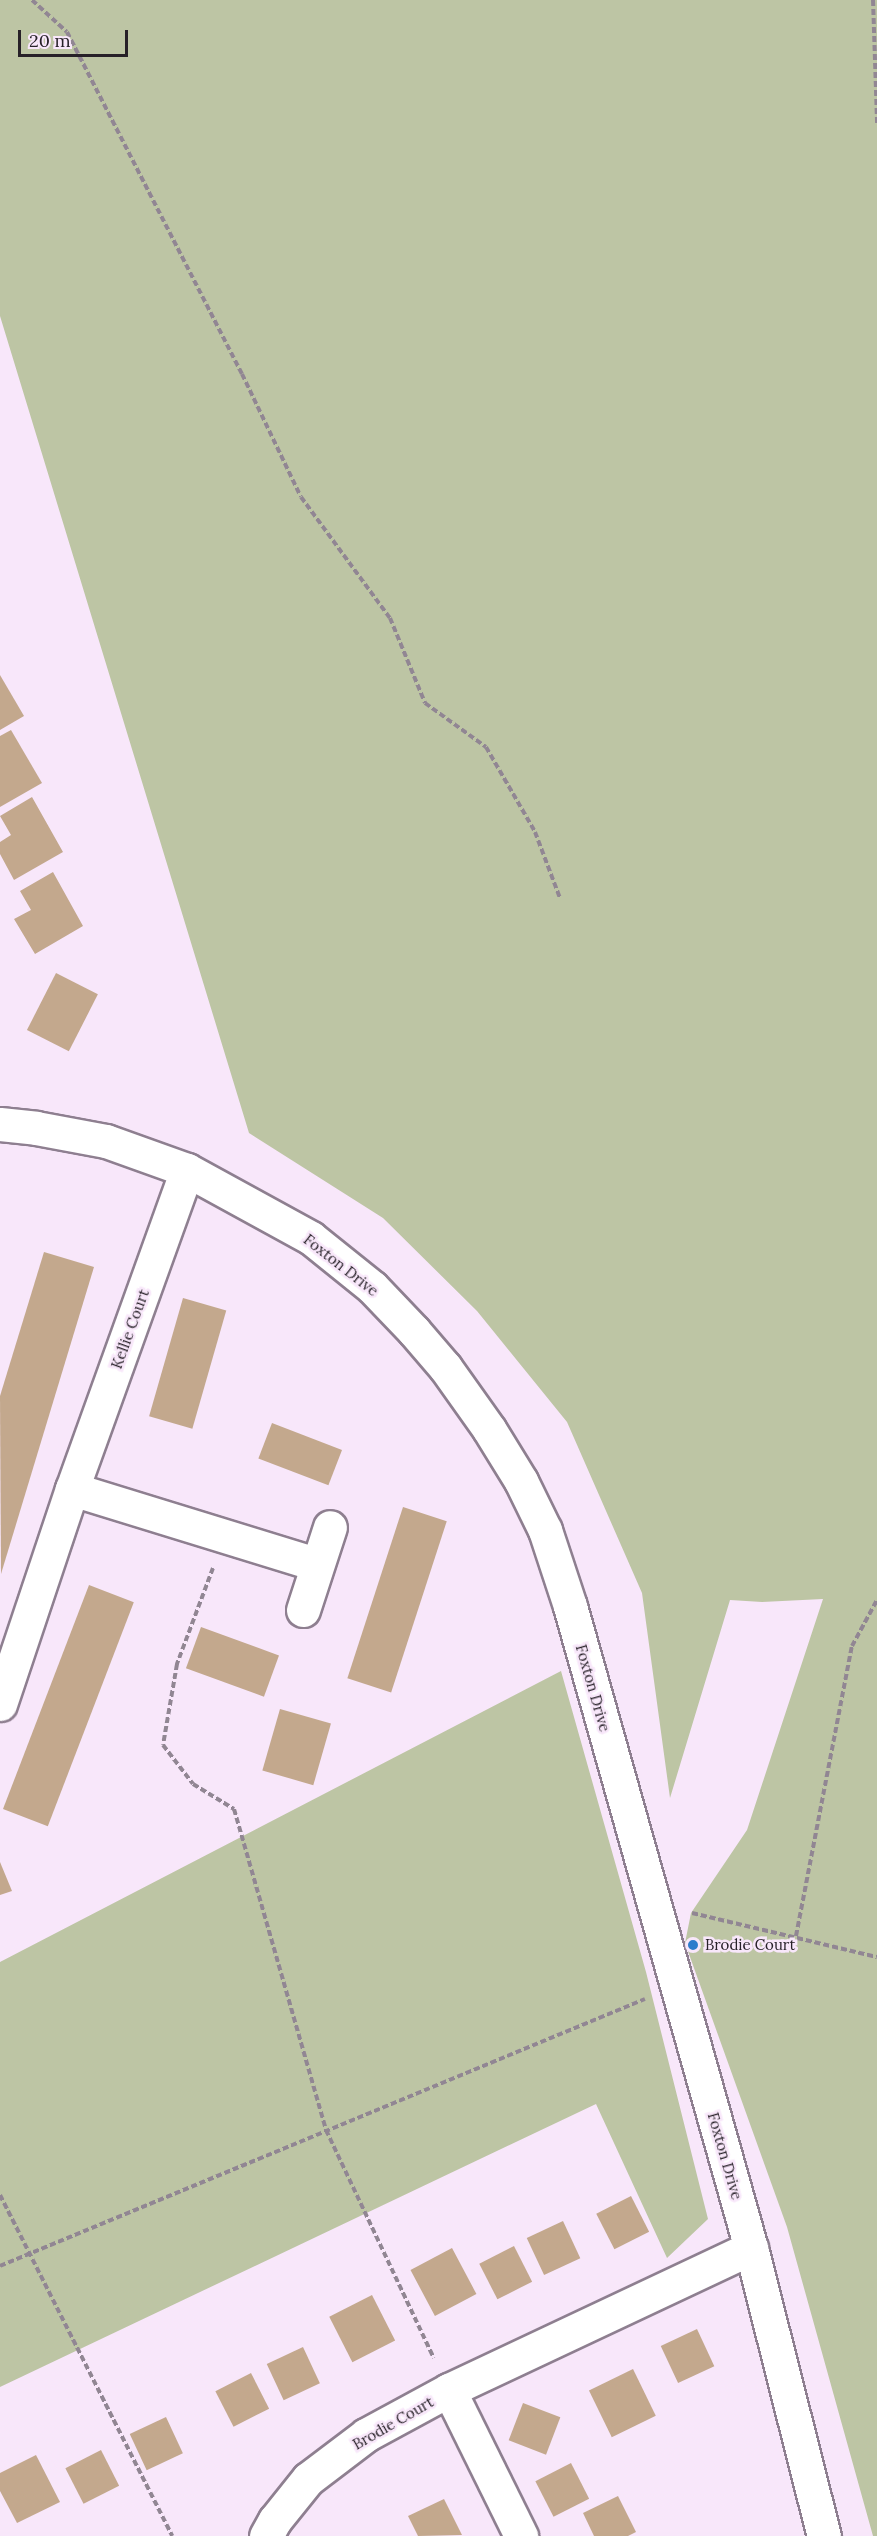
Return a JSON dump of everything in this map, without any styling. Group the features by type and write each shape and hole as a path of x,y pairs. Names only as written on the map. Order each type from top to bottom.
{"street":[{"name":"Foxton Drive","path":"0,1124 106,1141 187,1170 310,1238 372,1287 445,1367 489,1429 521,1481 545,1530 678,1985 751,2248 824,2536"},
{"name":"Kellie Court","path":"1,1698 72,1489 187,1170"},
{"path":"72,1489 316,1564"},
{"path":"303,1610 316,1564 330,1527"},
{"name":"Brodie Court","path":"266,2536 274,2520 308,2479 366,2435 449,2390 751,2248"},
{"name":"Brodie Court","path":"449,2390 521,2536"}],"path":[{"path":"32,0 67,32 237,363 301,497 390,618 425,703 486,747 535,832 560,898"},
{"path":"873,0 877,123"},
{"path":"225,1536 177,1664 163,1745 193,1784 234,1809 326,2130 449,2390"},
{"path":"796,1936 852,1646 877,1600"},
{"path":"660,1923 691,1913 877,1957"},
{"path":"0,2266 678,1985"},
{"path":"0,2195 27,2253 172,2536"}],"green space":[{"path":"0,0 877,0 877,2536 873,2536 787,2227 685,1943 691,1913 747,1830 823,1599 762,1602 730,1600 670,1798 642,1593 567,1422 477,1311 383,1218 249,1133 0,316"},
{"path":"561,1671 646,1972 708,2219 667,2258 596,2104 0,2387 0,1962"}],"building":[{"path":"0,675 24,716 0,730"},
{"path":"11,730 42,783 0,807 0,736"},
{"path":"32,797 63,852 14,880 0,854 0,842 11,835 0,816"},
{"path":"53,872 83,926 35,954 14,919 31,910 20,891"},
{"path":"56,973 98,994 69,1051 27,1030"},
{"path":"44,1252 94,1267 1,1574 0,1396"},
{"path":"183,1298 226,1310 192,1429 149,1416"},
{"path":"272,1423 342,1450 328,1485 258,1458"},
{"path":"403,1507 447,1521 391,1692 347,1678"},
{"path":"89,1585 134,1602 48,1826 3,1809"},
{"path":"201,1627 279,1655 264,1697 186,1668"},
{"path":"280,1709 331,1724 313,1785 262,1771"},
{"path":"0,1862 12,1891 0,1895"},
{"path":"631,2196 649,2232 614,2249 596,2214"},
{"path":"563,2221 580,2258 544,2275 527,2238"},
{"path":"514,2246 532,2282 497,2299 479,2264"},
{"path":"452,2248 476,2294 435,2316 411,2270"},
{"path":"372,2295 395,2340 352,2362 329,2317"},
{"path":"697,2329 714,2366 678,2383 661,2346"},
{"path":"303,2347 320,2383 284,2400 267,2364"},
{"path":"633,2369 656,2416 612,2437 589,2390"},
{"path":"251,2373 269,2409 234,2427 215,2391"},
{"path":"523,2403 560,2417 546,2455 509,2440"},
{"path":"166,2417 183,2453 147,2470 130,2434"},
{"path":"101,2450 119,2486 84,2504 65,2468"},
{"path":"36,2455 60,2502 17,2523 0,2491 0,2473"},
{"path":"571,2463 589,2499 554,2517 535,2481"},
{"path":"618,2496 636,2532 628,2536 594,2536 583,2513"},
{"path":"444,2499 462,2535 418,2536 408,2516"}],"place":[{"name":"Brodie Court","path":"693,1945"}]}
